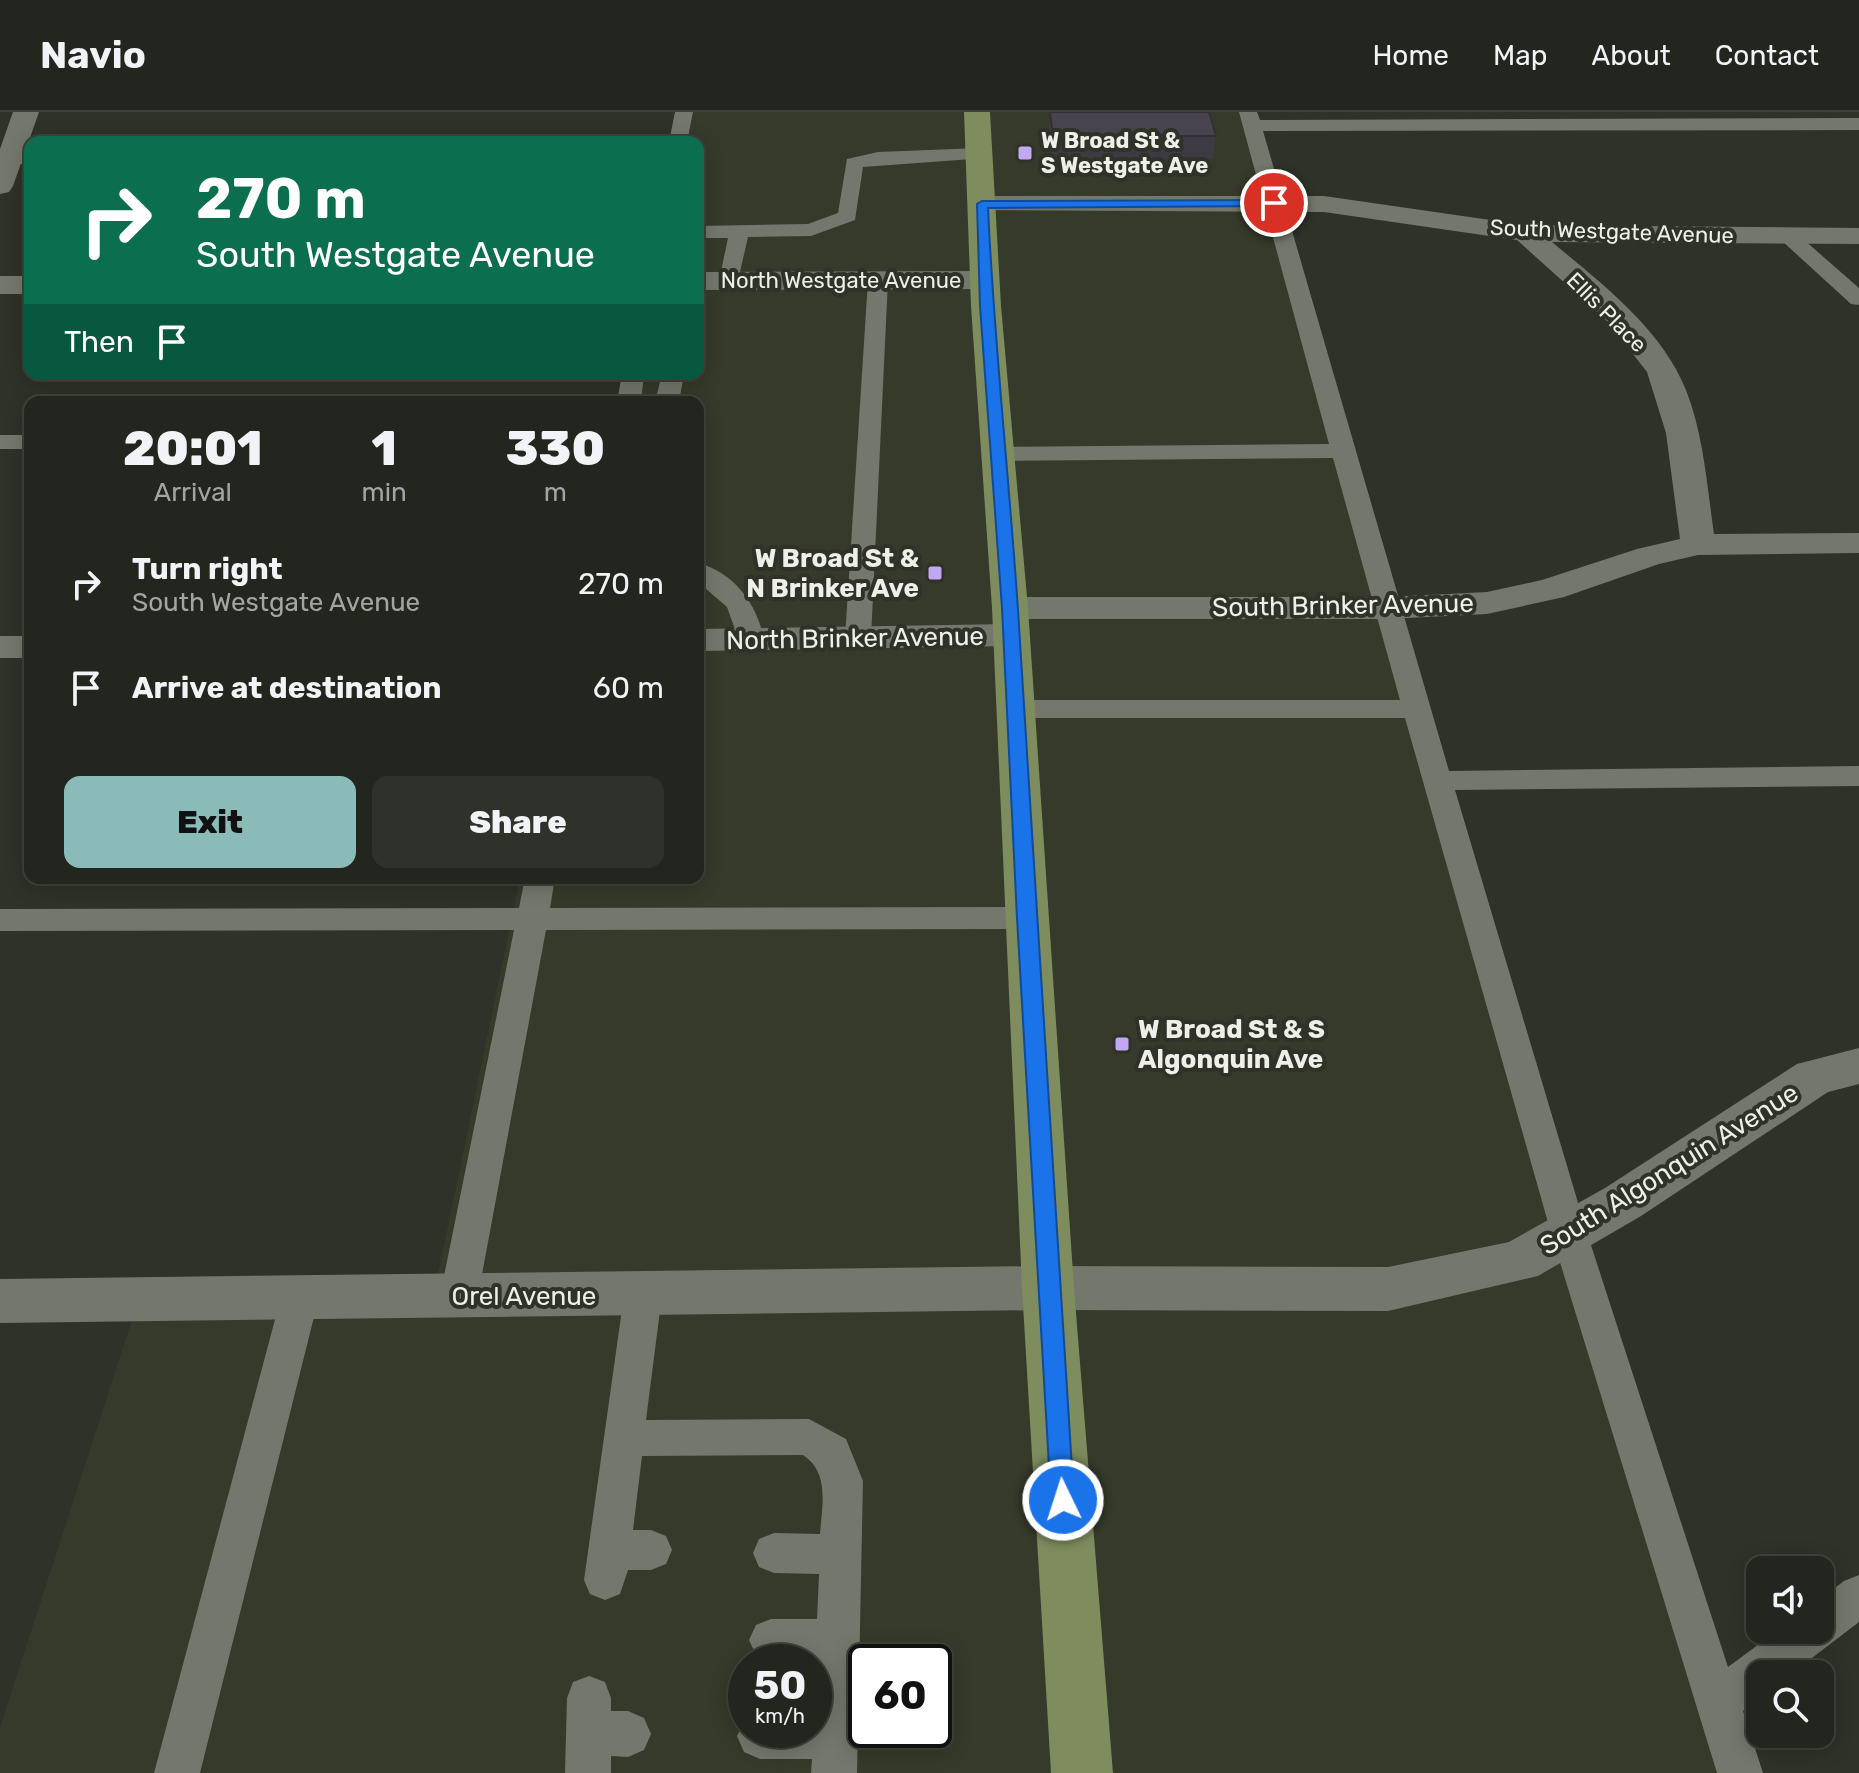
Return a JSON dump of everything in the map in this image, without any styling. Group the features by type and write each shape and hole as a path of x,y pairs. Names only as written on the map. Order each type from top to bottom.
{"main road":[{"path":"977,112 985,280 1011,622 1048,1288 1082,1773"}],"street":[{"path":"0,186 13,158 26,112"},
{"name":"South Westgate Avenue","path":"982,204 1274,203 1372,208 1525,233 1859,236"},
{"name":"Ellis Place","path":"1525,233 1630,330 1662,372 1680,422 1698,545"},
{"name":"North Westgate Avenue","path":"708,284 985,280"},
{"path":"0,285 24,285"},
{"name":"South Brinker Avenue","path":"1011,622 1487,603 1551,589 1649,556 1698,545 1859,543"},
{"name":"North Brinker Avenue","path":"704,640 858,638 1011,622"},
{"path":"0,647 24,647"},
{"name":"South Algonquin Avenue","path":"1048,1288 1388,1289 1520,1261 1623,1202 1814,1077 1859,1066"},
{"name":"Orel Avenue","path":"0,1301 1048,1288"}],"lane":[{"path":"679,136 684,112"},
{"path":"1740,1773 1569,1233 1387,608 1250,119 1859,124"},
{"path":"704,232 811,230 848,216 854,163 863,159 979,154"},
{"path":"708,284 739,231"},
{"path":"1788,236 1859,299"},
{"path":"858,638 878,280"},
{"path":"0,442 24,442"},
{"path":"998,454 1344,451"},
{"path":"704,575 725,587 748,615 751,640"},
{"path":"1015,709 1416,709"},
{"path":"1438,781 1859,776"},
{"path":"459,1296 539,884"},
{"path":"0,920 1026,918"},
{"path":"643,1295 607,1565 651,1550"},
{"path":"177,1773 300,1297"},
{"path":"625,1438 809,1437 832,1452 843,1481 834,1754 809,1748"},
{"path":"774,1553 840,1555"},
{"path":"1834,1615 1859,1596"},
{"path":"771,1640 837,1641"},
{"path":"1718,1702 1795,1644"}],"shaded area":[{"path":"680,112 1242,112 1755,1773 0,1773 0,1727 144,1283 436,1284 519,884 704,884 704,396 620,396 624,380 704,380 704,136 674,136"}],"building":[{"path":"1050,112 1209,112 1216,136 1053,136"}],"place":[{"name":"W Broad St & S Westgate Ave","path":"1025,153"},
{"name":"W Broad St & N Brinker Ave","path":"935,573"},
{"name":"W Broad St & S Algonquin Ave","path":"1122,1044"}],"route":[{"path":"1063,1500 1026,918 1010,608 986,306 982,204 1274,203"}]}
